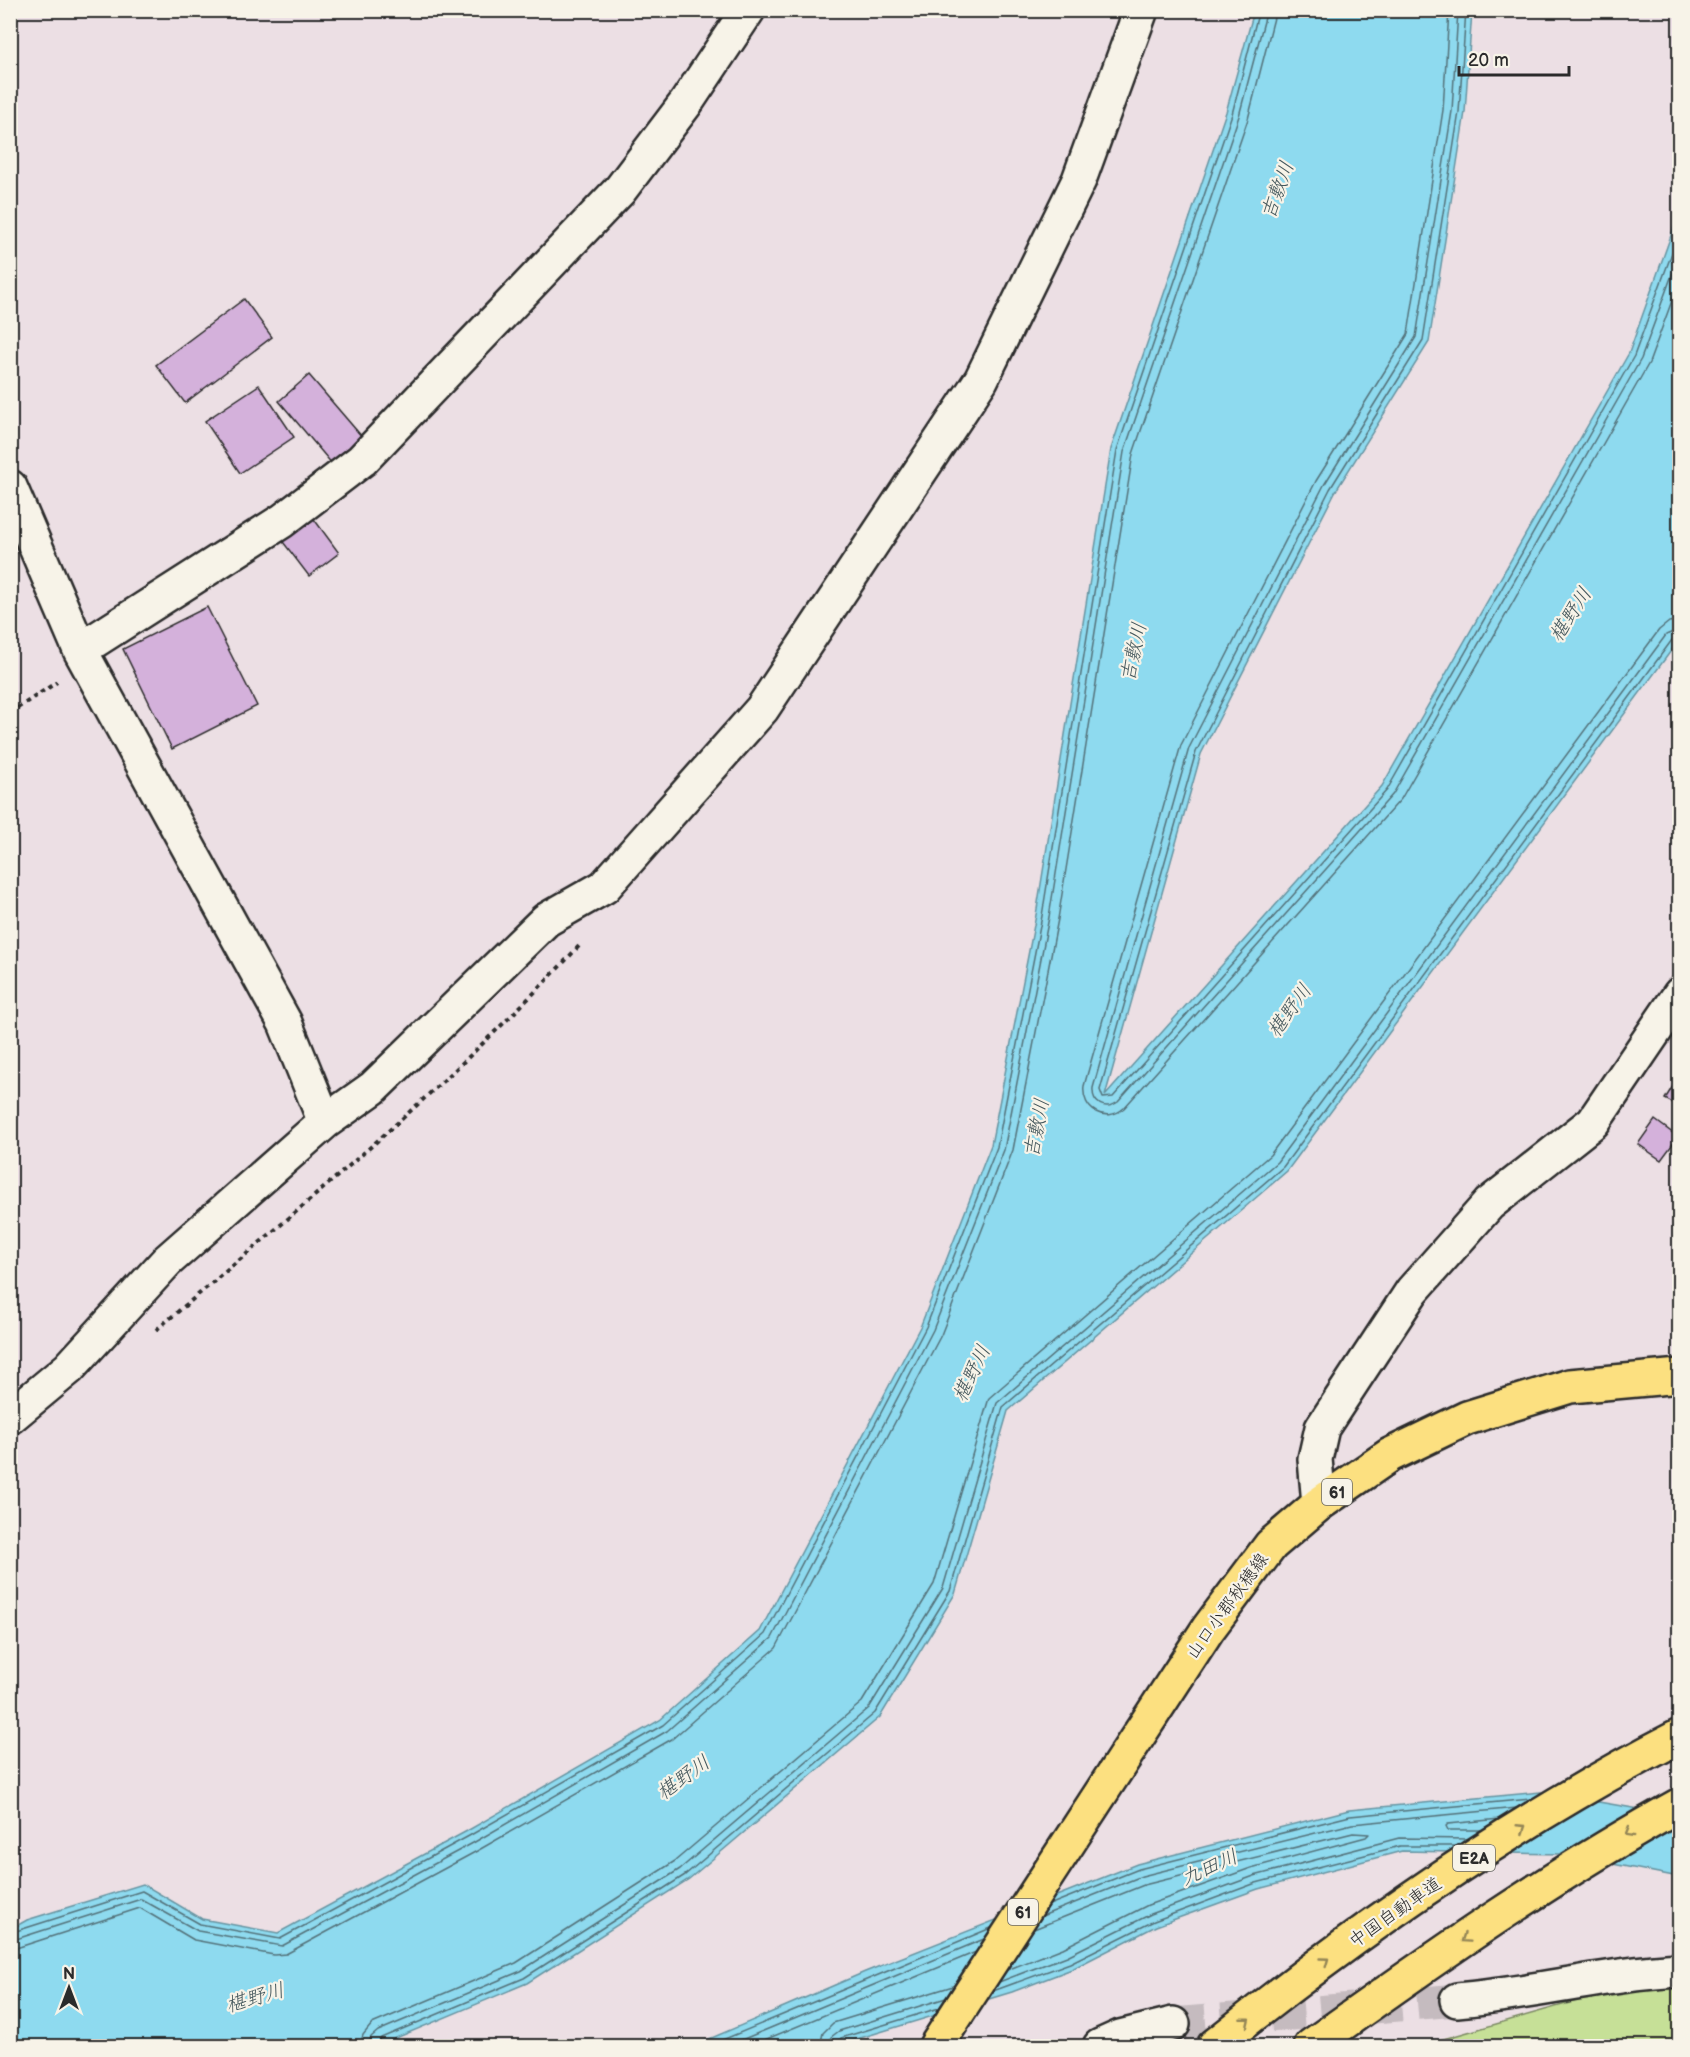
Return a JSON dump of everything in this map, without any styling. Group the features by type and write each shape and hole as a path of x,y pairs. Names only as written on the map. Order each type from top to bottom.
{"main road":[{"name":"山口小郡秋穂線","path":"936,2046 1208,1629 1271,1545 1319,1504 1390,1455 1467,1418 1570,1386 1680,1376"},
{"name":"中国自動車道","path":"1214,2046 1278,1995 1450,1874 1635,1758 1680,1736"},
{"path":"1311,2046 1544,1887 1631,1831 1680,1805"}],"street":[{"path":"84,656 282,521 362,460 621,190 686,103 748,10"},
{"path":"10,1417 69,1368 167,1261 325,1122 373,1088 546,920 604,887 762,709 981,380 1079,180 1141,10"},
{"path":"10,487 84,656 285,1023 325,1122"},
{"path":"1319,1504 1316,1459 1322,1428 1413,1290 1489,1204 1593,1122 1680,994"},
{"path":"1457,2000 1490,1997 1635,1972 1680,1970"},
{"path":"1100,2046 1120,2037 1173,2024"}],"path":[{"path":"10,713 84,656"}],"green space":[{"path":"1679,1985 1679,2046 1419,2046 1629,1986"}],"water":[{"path":"1254,11 1472,11 1465,112 1429,342 1335,492 1201,754 1105,1096 1382,786 1629,353 1679,213 1679,640 1287,1171 1008,1411 955,1594 880,1717 689,1879 527,1983 377,2046 11,2046 11,1929 27,1920 143,1884 202,1919 278,1933 467,1831 660,1720 760,1631 921,1325 991,1145 1036,915 1111,449 1226,112"},
{"name":"九田川","path":"1541,1792 1679,1816 1679,1877 1562,1854 1402,1851 1258,1889 1156,1926 1072,1969 1012,1992 834,2046 693,2046 865,1972 1137,1864 1349,1810"}],"building":[{"path":"244,299 272,337 185,403 156,365"},
{"path":"309,375 363,438 333,465 279,401"},
{"path":"259,385 294,437 240,473 205,421"},
{"path":"311,515 339,553 309,576 280,538"},
{"path":"207,607 257,706 172,749 123,649"},
{"path":"1678,1078 1680,1079 1680,1107 1665,1099"},
{"path":"1655,1120 1678,1137 1661,1160 1638,1144"}],"tunnel":[{"path":"1173,2024 1457,2000"}],"water label":[{"name":"吉敷川","path":"1277,190"},
{"name":"椹野川","path":"1570,614"},
{"name":"吉敷川","path":"1133,652"},
{"name":"椹野川","path":"1289,1010"},
{"name":"吉敷川","path":"1036,1128"},
{"name":"椹野川","path":"971,1373"},
{"name":"椹野川","path":"683,1777"},
{"name":"椹野川","path":"255,1997"}]}
